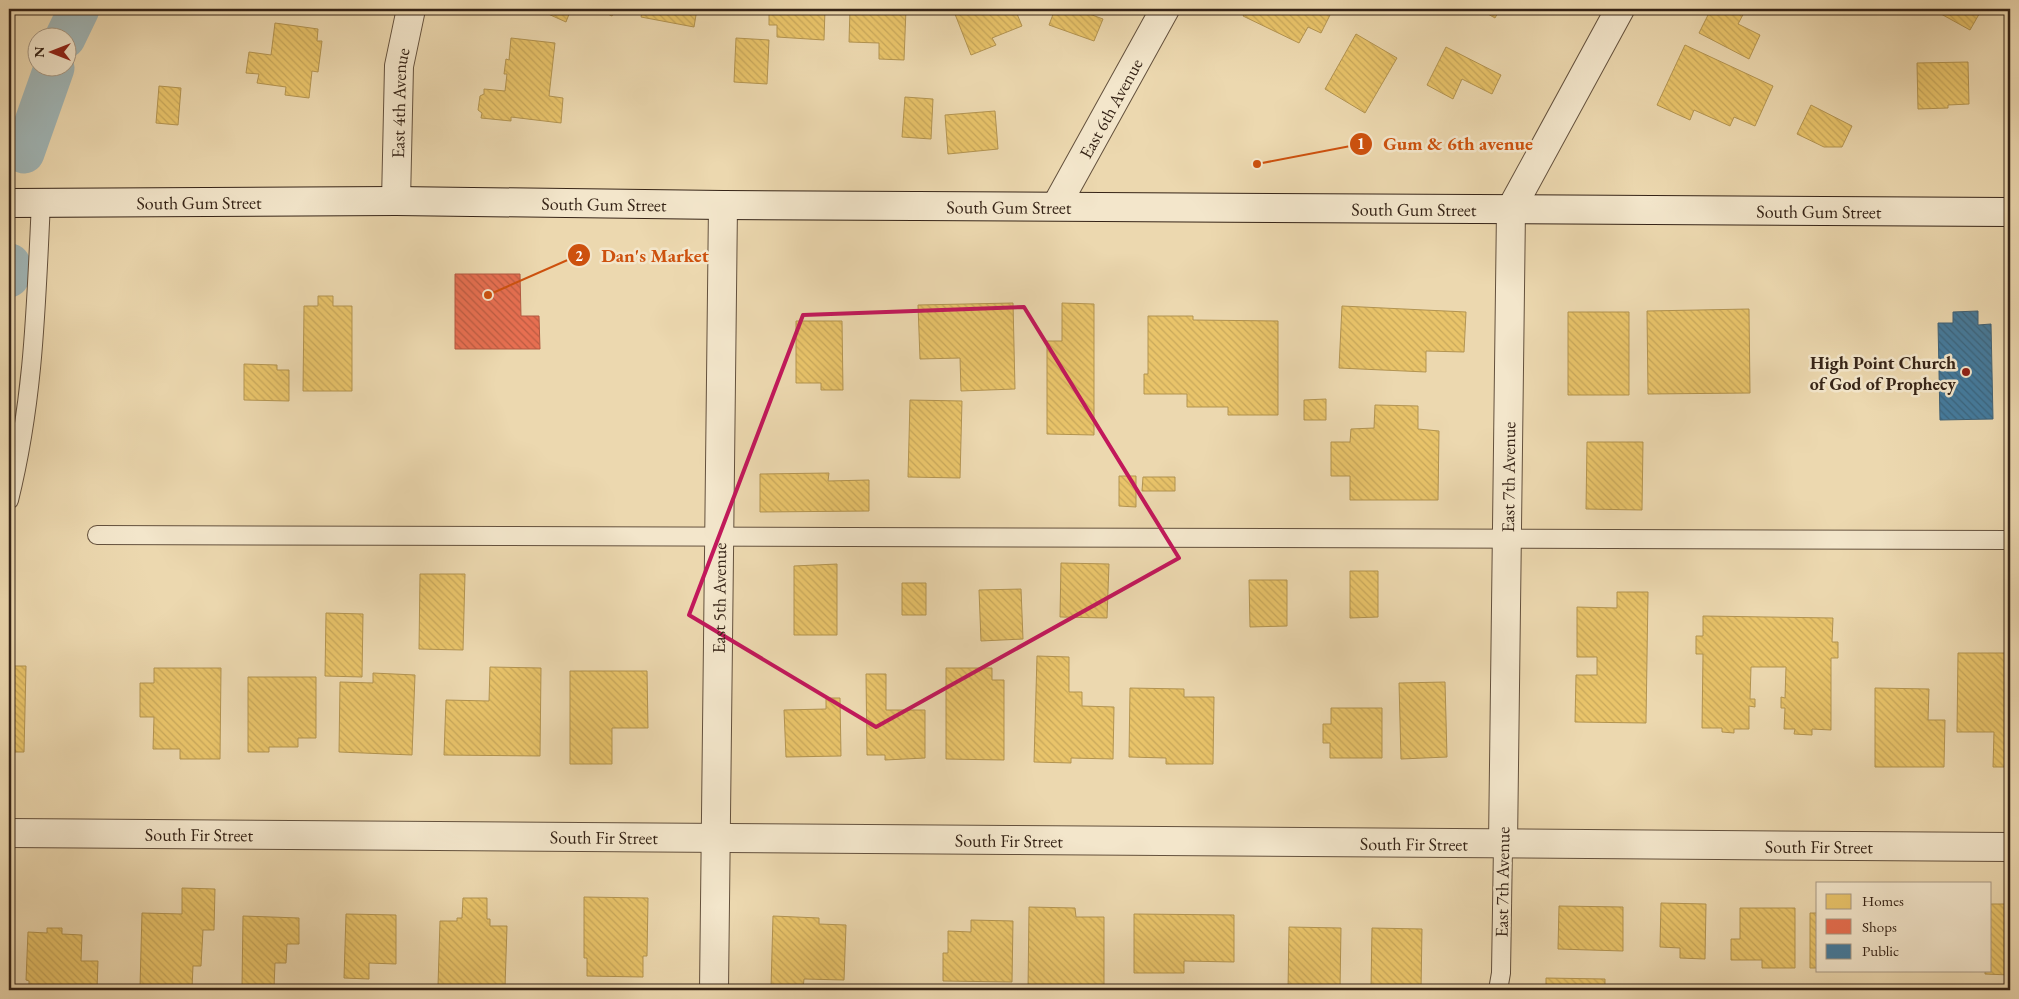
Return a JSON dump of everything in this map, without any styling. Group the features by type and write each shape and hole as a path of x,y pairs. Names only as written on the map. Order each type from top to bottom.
{"street":[{"name":"East 4th Avenue","path":"396,201 399,66 411,9"},
{"name":"East 6th Avenue","path":"1056,206 1165,9"},
{"name":"East 7th Avenue","path":"1502,845 1511,209 1620,9"},
{"name":"South Gum Street","path":"9,203 396,201 723,205 2010,212"},
{"name":"East 5th Avenue","path":"714,990 723,205"},
{"name":"South Fir Street","path":"9,833 716,836 1502,845 2010,848"}],"lane":[{"path":"9,500 20,456 32,379 41,202"},
{"path":"97,535 719,539 1506,538 2010,540"},
{"name":"East 7th Avenue","path":"1499,982 1502,845"}],"highlighted area":[{"path":"1024,307 1179,558 876,727 689,615 803,315"}],"building: Homes":[{"path":"537,9 571,9 566,22"},
{"path":"596,9 616,9 612,16"},
{"path":"643,9 697,9 694,27 641,17"},
{"path":"769,9 825,9 824,40 777,37 777,25 769,25"},
{"path":"850,9 906,9 904,60 879,59 879,43 849,42"},
{"path":"953,9 1015,9 1022,26 992,38 996,45 971,55"},
{"path":"1055,9 1076,9 1103,19 1094,41 1049,25"},
{"path":"1247,9 1333,9 1321,33 1308,27 1299,43 1243,16"},
{"path":"1479,9 1500,9 1495,18"},
{"path":"1711,9 1746,9 1738,24 1760,35 1749,59 1699,33"},
{"path":"1932,9 1982,9 1970,30"},
{"path":"275,23 318,29 317,41 322,41 318,72 312,71 309,98 285,95 286,87 257,83 259,74 246,73 249,52 271,55"},
{"path":"1356,34 1397,58 1365,113 1325,89"},
{"path":"511,38 555,43 549,96 563,98 561,123 511,117 511,121 481,118 482,113 478,110 480,96 484,94 484,89 505,91 507,74 504,74 506,59 509,60"},
{"path":"736,38 769,40 767,84 734,82"},
{"path":"1685,45 1773,86 1755,126 1734,117 1730,126 1694,110 1690,120 1657,105"},
{"path":"1446,47 1501,75 1492,94 1462,79 1453,99 1427,85"},
{"path":"1968,62 1969,104 1948,105 1948,108 1918,109 1917,63"},
{"path":"159,86 181,88 178,125 156,123"},
{"path":"905,97 933,99 931,139 902,137"},
{"path":"1811,105 1852,126 1842,147 1824,147 1797,134"},
{"path":"995,111 998,149 948,154 945,115"},
{"path":"318,296 333,296 333,306 352,306 352,391 303,391 304,306 318,306"},
{"path":"1013,303 1015,389 961,391 960,358 920,359 918,305"},
{"path":"1062,303 1094,304 1094,435 1047,434 1047,341 1062,341"},
{"path":"1342,306 1466,312 1464,352 1426,351 1426,372 1339,368"},
{"path":"1749,309 1750,393 1648,394 1647,311"},
{"path":"1568,312 1629,312 1629,395 1568,395"},
{"path":"1148,316 1193,316 1193,320 1278,321 1278,415 1228,415 1228,407 1187,407 1187,394 1144,394 1144,374 1148,374"},
{"path":"796,321 842,321 843,390 821,390 821,383 796,383"},
{"path":"244,364 277,365 277,370 289,370 289,401 244,400"},
{"path":"1326,399 1326,420 1304,420 1304,400"},
{"path":"910,400 962,401 960,478 908,477"},
{"path":"1375,405 1418,406 1418,429 1439,431 1438,500 1350,500 1350,476 1331,476 1331,442 1350,442 1351,429 1374,428"},
{"path":"1587,442 1643,442 1642,510 1586,509"},
{"path":"829,473 828,481 869,480 869,511 760,512 760,474"},
{"path":"1119,476 1136,476 1136,507 1119,506"},
{"path":"1143,477 1175,477 1175,491 1142,491"},
{"path":"1061,563 1109,564 1107,618 1060,617"},
{"path":"837,564 837,635 794,635 794,566"},
{"path":"1350,571 1378,571 1378,617 1350,618"},
{"path":"420,574 465,574 463,650 419,649"},
{"path":"1249,580 1287,580 1287,626 1250,627"},
{"path":"902,583 926,583 926,615 902,615"},
{"path":"1021,589 1023,639 981,641 979,590"},
{"path":"1617,592 1648,592 1646,723 1575,722 1576,675 1597,675 1597,657 1577,657 1577,607 1617,608"},
{"path":"326,613 363,614 362,677 325,676"},
{"path":"1703,616 1833,618 1832,642 1838,642 1838,658 1831,658 1831,730 1812,729 1812,735 1794,734 1795,729 1784,729 1785,708 1781,708 1781,697 1785,698 1786,667 1751,667 1750,699 1755,699 1755,707 1749,706 1749,729 1734,729 1734,733 1722,732 1722,728 1702,728 1703,654 1696,654 1696,636 1703,636"},
{"path":"1958,653 2005,653 2005,727 2010,727 2010,767 1993,767 1994,732 1957,732"},
{"path":"1037,656 1069,657 1069,692 1082,692 1082,706 1114,707 1113,759 1071,758 1071,763 1034,762"},
{"path":"9,666 26,666 24,752 9,752"},
{"path":"490,667 541,668 540,756 444,755 446,700 489,701"},
{"path":"154,668 221,668 220,759 180,759 180,749 153,749 154,717 140,717 140,683 154,683"},
{"path":"946,668 992,668 992,680 1004,680 1004,760 946,759"},
{"path":"570,671 647,671 648,728 612,728 612,764 570,764"},
{"path":"373,673 415,675 412,755 339,752 340,682 373,683"},
{"path":"866,674 886,674 886,710 925,710 925,758 885,760 885,755 867,755"},
{"path":"248,677 316,677 316,738 298,738 298,747 269,747 269,752 248,752"},
{"path":"1445,682 1447,757 1401,759 1399,683"},
{"path":"1130,688 1184,689 1184,697 1214,697 1213,764 1166,764 1166,758 1129,757"},
{"path":"1875,688 1929,689 1928,720 1945,720 1944,767 1875,767"},
{"path":"826,698 840,698 841,756 786,757 784,710 826,709"},
{"path":"1331,708 1382,708 1382,758 1330,758 1330,743 1323,743 1323,724 1331,724"},
{"path":"182,888 215,889 214,930 203,930 201,966 193,966 192,988 140,987 142,913 182,914"},
{"path":"584,897 648,898 647,956 643,956 643,977 587,976 587,958 584,958"},
{"path":"463,898 487,898 487,919 490,919 490,926 507,926 505,987 478,987 478,990 454,990 454,986 438,986 440,921 457,921 457,918 462,918"},
{"path":"1661,903 1706,904 1705,959 1680,958 1680,948 1660,947"},
{"path":"1992,904 2010,904 2010,975 1985,974 1985,972 1992,972"},
{"path":"1559,906 1623,907 1623,951 1558,949"},
{"path":"1029,907 1075,908 1076,917 1104,917 1104,990 1028,990"},
{"path":"1740,908 1795,908 1795,968 1762,968 1762,960 1731,960 1731,939 1740,939"},
{"path":"1810,913 1816,913 1816,968 1810,968"},
{"path":"346,914 396,915 396,964 369,963 369,979 344,978"},
{"path":"1134,914 1234,915 1234,962 1184,961 1184,973 1134,973"},
{"path":"243,916 299,918 299,944 287,944 286,963 275,963 274,988 242,987"},
{"path":"773,916 819,918 819,924 846,925 844,980 804,979 803,989 771,988"},
{"path":"971,920 1013,921 1012,982 943,981 943,953 948,953 948,931 971,932"},
{"path":"1289,927 1341,928 1340,989 1371,989 1372,928 1422,929 1421,990 1288,990"},
{"path":"47,928 62,928 62,934 82,935 81,961 98,961 97,990 29,990 29,981 26,980 28,932 47,933"},
{"path":"1546,978 1605,979 1605,990 1546,990"}],"building: Shops":[{"path":"455,274 520,274 521,316 539,316 540,349 455,349"}],"building: Public":[{"name":"High Point Church of God of Prophecy","path":"1978,311 1978,325 1991,324 1993,419 1940,420 1938,323 1953,323 1953,312"}],"waterway":[{"path":"70,28 79,9"},
{"path":"24,153 50,78"},
{"path":"9,277 10,264"}],"place":[{"name":"Gum & 6th avenue","path":"1257,164"},
{"name":"Dan's Market","path":"488,295"},
{"name":"High Point Church of God of Prophecy","path":"1966,372"}]}
